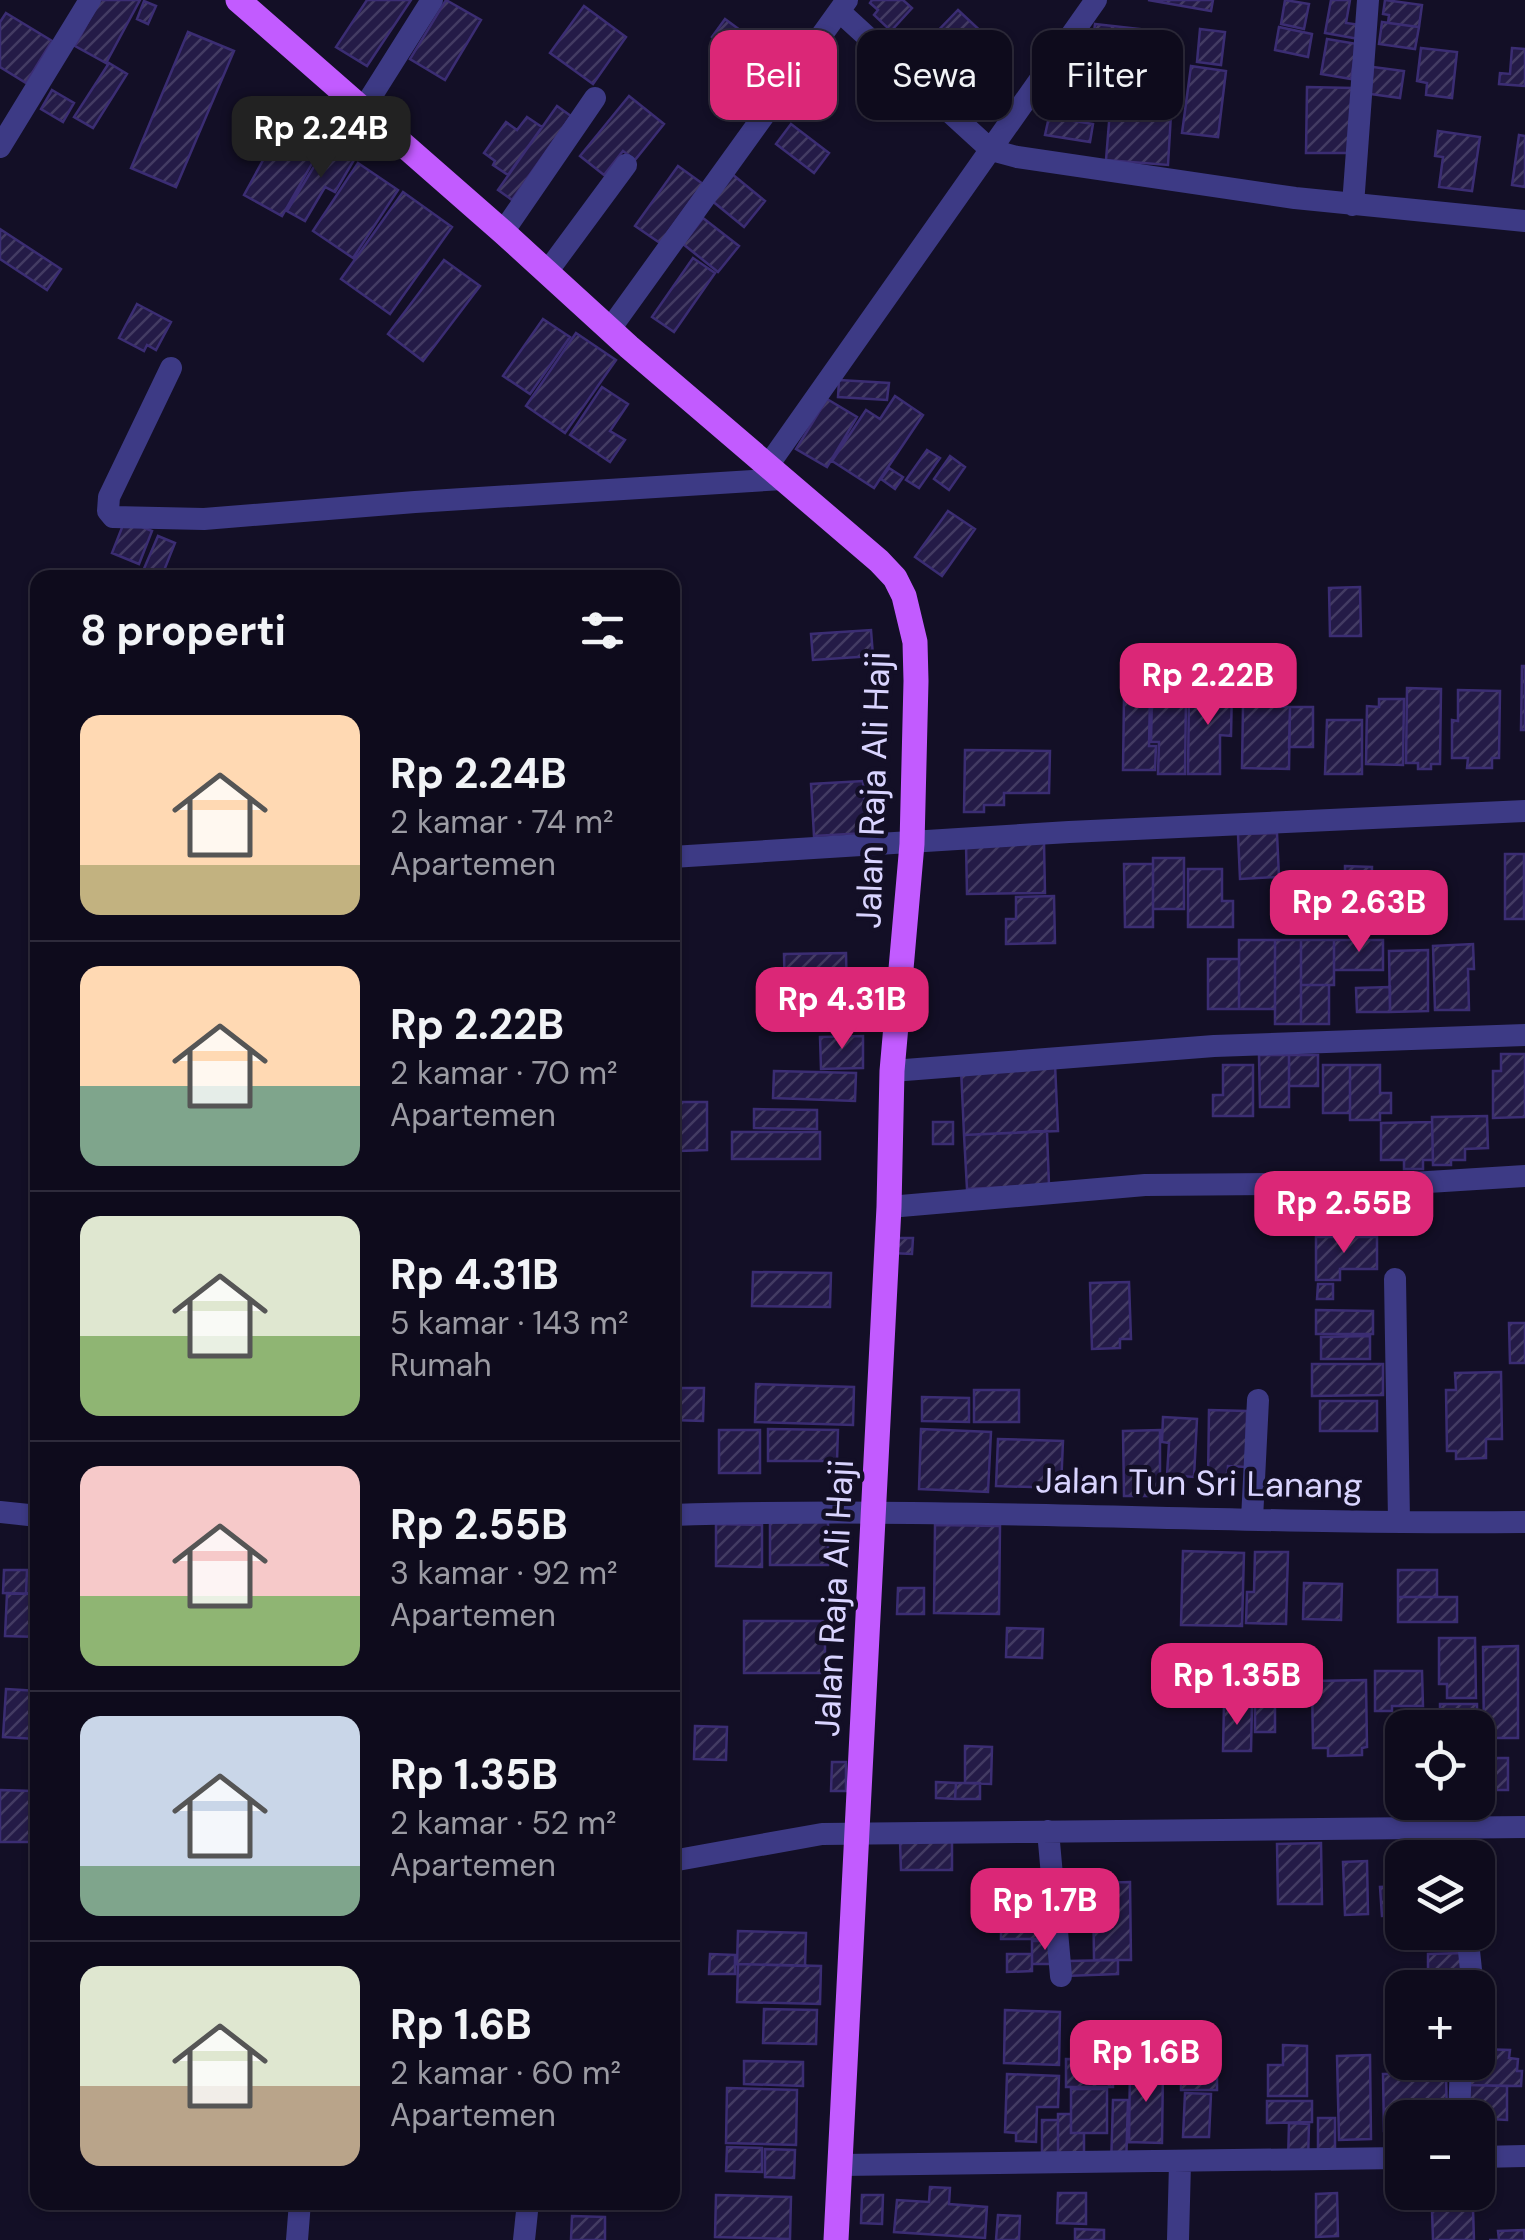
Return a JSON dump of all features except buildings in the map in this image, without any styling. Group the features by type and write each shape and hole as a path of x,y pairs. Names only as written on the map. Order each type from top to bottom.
{"main road":[{"name":"Jalan Raja Ali Haji","path":"238,0 879,561 895,578 904,596 915,662 912,844 892,1070 836,2240"}],"street":[{"path":"0,147 90,0"},
{"path":"362,111 432,0"},
{"path":"171,368 109,497 108,511 113,518 204,519 775,473 1096,0"},
{"path":"1353,205 1368,0"},
{"path":"610,329 843,6 991,150 1018,158 1353,205 1525,221"},
{"path":"503,232 595,98"},
{"path":"547,272 626,165"},
{"path":"680,856 1068,832 1525,811"},
{"path":"892,1070 1214,1046 1525,1035"},
{"path":"888,1207 1145,1185 1412,1183 1525,1176"},
{"path":"1395,1279 1399,1521"},
{"path":"1252,1519 1258,1400"},
{"name":"Jalan Tun Sri Lanang","path":"680,1516 873,1511 1525,1522"},
{"path":"0,1512 30,1515"},
{"path":"680,1860 858,1827 1048,1831 1525,1827"},
{"path":"1458,1827 1459,1840"},
{"path":"1048,1831 1062,1976"},
{"path":"1495,2157 1525,2156"},
{"path":"841,2165 1385,2158"},
{"path":"1178,2240 1180,2163"},
{"path":"297,2240 299,2210"},
{"path":"524,2240 527,2210"}]}
